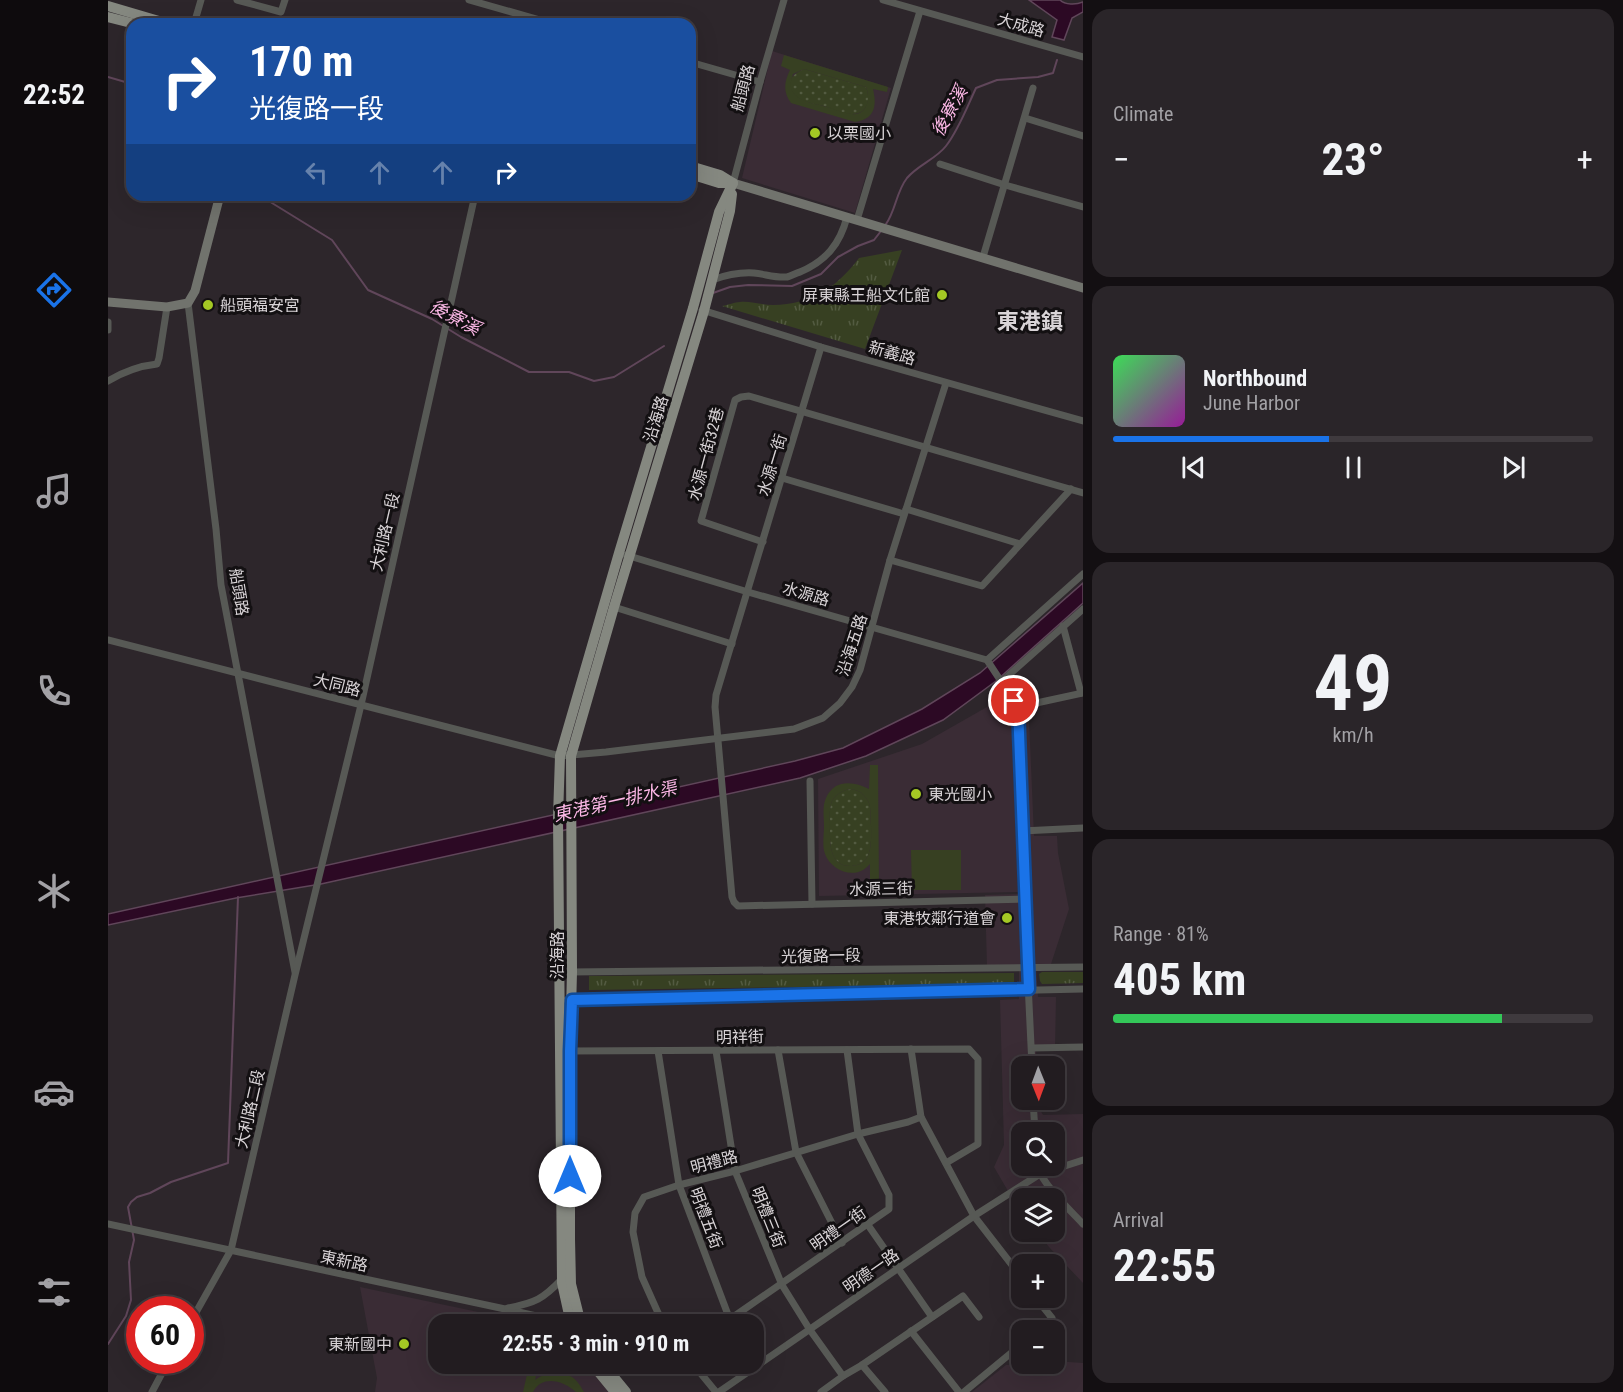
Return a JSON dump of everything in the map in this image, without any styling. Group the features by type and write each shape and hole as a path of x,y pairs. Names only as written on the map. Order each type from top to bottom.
{"main road":[{"path":"108,6 149,18"},
{"path":"108,17 126,22"},
{"path":"696,168 720,175 733,183 1083,288"},
{"path":"696,176 718,183 733,183"},
{"name":"沿海路","path":"578,1314 571,1284 572,972 570,815 565,756 614,607 624,554 685,333 712,280 729,211 733,183"},
{"name":"沿海路","path":"570,1314 562,1280 559,1000 558,817 565,756 699,309 719,212 733,183"},
{"name":"船頭路","path":"188,303 195,291 218,201"},
{"path":"108,302 167,307 188,303"},
{"path":"600,1374 615,1392"},
{"path":"611,1374 626,1392"}],"street":[{"path":"196,18 201,0"},
{"path":"237,0 281,12 285,0"},
{"path":"469,0 533,18"},
{"name":"船頭路","path":"733,183 784,0"},
{"name":"大成路","path":"883,0 1083,57"},
{"path":"712,280 726,274 747,273 788,277 818,263 835,247 852,219 920,10"},
{"path":"696,64 760,82"},
{"path":"983,257 1034,88"},
{"path":"1025,118 1083,136"},
{"path":"940,164 1083,207"},
{"name":"大利路一段","path":"295,975 361,705 474,201"},
{"name":"船頭路","path":"188,303 221,585 295,975"},
{"path":"108,381 128,371 157,364 167,307"},
{"name":"新義路","path":"699,309 946,383 1083,421"},
{"path":"108,322 108,330"},
{"name":"水源一街","path":"738,906 732,897 715,707 716,695 821,346"},
{"name":"沿海五路","path":"565,756 794,729 824,718 840,703 852,687 860,670 890,560 946,383"},
{"name":"水源一街32巷","path":"763,542 701,521 735,400 741,396 748,396 802,412"},
{"path":"802,412 1083,493"},
{"path":"782,478 1020,544"},
{"path":"890,560 982,586 1071,489"},
{"name":"水源路","path":"624,554 987,660"},
{"path":"1032,1056 1018,707 987,660 1083,574"},
{"path":"614,607 732,644"},
{"path":"1001,681 1083,609"},
{"path":"1018,707 1082,693 1064,626"},
{"name":"大同路","path":"108,640 565,756"},
{"path":"810,782 813,904"},
{"path":"1022,831 1083,828"},
{"name":"水源三街","path":"738,906 1024,899"},
{"name":"光復路一段","path":"559,972 1083,967"},
{"name":"大利路二段","path":"204,1298 231,1250 295,975"},
{"path":"559,1000 1083,989"},
{"path":"1032,1048 1083,1047"},
{"path":"911,1049 921,1117 974,1216 1011,1264"},
{"name":"明祥街","path":"570,1051 969,1049 978,1059 978,1144 946,1163"},
{"path":"778,1050 796,1152 842,1243"},
{"name":"明禮一街","path":"739,1314 889,1209 889,1195 858,1134 847,1050"},
{"name":"明禮五街","path":"658,1051 679,1185 728,1314"},
{"name":"明禮三街","path":"716,1051 735,1171 782,1285 843,1376"},
{"name":"明禮路","path":"659,1314 642,1277 633,1232 635,1214 644,1197 679,1185 921,1117"},
{"name":"明德一路","path":"1065,1166 1083,1161"},
{"name":"明德一路","path":"718,1392 974,1216 1037,1176"},
{"path":"1042,1176 1083,1224"},
{"name":"東新路","path":"108,1224 528,1314"},
{"path":"868,1225 932,1317"},
{"path":"506,1309 531,1304 548,1294 562,1280"},
{"path":"821,1392 963,1296 979,1317"},
{"path":"1044,1308 1052,1318 1050,1320"},
{"path":"911,1331 961,1392 1011,1353"},
{"path":"862,1365 885,1392"},
{"path":"152,1392 162,1374"},
{"path":"702,1374 718,1392"}],"shaded area":[{"path":"1029,0 1060,0 1071,4 1083,2 1083,12 1072,18 1064,40 1052,37 1057,20"},
{"name":"以栗國小","path":"772,51 891,88 855,213 742,178"},
{"path":"1083,583 1083,603 996,681 943,720 866,756 800,778 321,884 236,898 108,925 108,914 795,761 843,748 922,709 980,673"},
{"name":"東光國小","path":"1001,699 1011,711 1018,892 819,896 818,779 922,744"},
{"path":"1029,719 1034,836 1057,836 1069,909 1051,964 1036,965 1038,997 1056,997 1055,1050 1036,1050 1036,1056 1011,1056 1011,1110 1040,1110 1043,1115 1083,1114 1083,1283 1065,1264 1065,1254 1056,1254 1045,1242 1065,1242 1065,1188 1011,1188 1011,1196 994,1167 1004,1145 1000,1000 1019,999 1019,966 987,967 985,895 1020,894 1014,720"},
{"name":"東新國中","path":"360,1287 488,1314 428,1314 428,1374 594,1374 609,1392 375,1392 377,1378"},
{"path":"1065,1362 1083,1363 1083,1392 972,1392 1006,1365 1011,1365 1011,1374 1065,1374"}],"green space":[{"path":"784,55 888,87 887,92 873,89 875,101 871,115 855,122 791,103 785,87 790,70 781,66","holes":["804,69 866,87 868,101 864,110 851,114 799,98 793,92 791,83 793,74"]},
{"path":"804,69 866,87 868,101 865,109 857,114 848,114 800,99 791,90 790,82 796,73"},
{"path":"902,250 865,349 722,306 740,302 773,305 800,302 832,286 859,258"},
{"path":"870,765 878,765 879,887 870,887 870,864 858,872 846,872 831,864 824,847 824,808 830,792 834,787 845,783 857,784 869,789","holes":["851,789 863,794 868,801 871,837 868,856 864,861 852,866 844,865 834,858 830,838 832,801 840,793"]},
{"path":"851,789 861,793 868,801 871,831 868,856 864,861 852,866 844,865 834,858 830,831 832,801 840,793"},
{"path":"911,850 961,850 961,890 912,890"},
{"path":"1042,972 1083,972 1083,983 1042,984 1039,974"},
{"path":"1014,973 1014,984 589,990 589,976"},
{"path":"527,1374 536,1374 535,1380 548,1374 565,1374 576,1380 584,1392 576,1392 559,1382 547,1381 537,1386 533,1392 523,1392"}],"waterway":[{"name":"後寮溪","path":"886,224 903,183 911,173 946,146 959,125 976,88 997,80 1038,77 1053,73 1057,60"},
{"name":"後寮溪","path":"108,77 126,82"},
{"name":"後寮溪","path":"269,201 332,240 368,290 432,319 461,337 529,372 569,372 594,381 614,377 664,346"},
{"path":"713,293 730,287 748,285 792,286 821,274 838,257 874,240 881,231"},
{"path":"108,1344 126,1316 131,1300 129,1262 134,1240 128,1207 131,1202 171,1182 228,1163 238,897"}],"place":[{"name":"以栗國小","path":"815,133"},
{"name":"屏東縣王船文化館","path":"942,295"},
{"name":"船頭福安宮","path":"208,305"},
{"name":"東光國小","path":"916,794"},
{"name":"東港牧鄰行道會","path":"1007,918"},
{"name":"東新國中","path":"404,1344"}],"district":[{"name":"東港鎮","path":"1030,321"}],"route":[{"path":"570,1176 572,1000 1029,989 1018,707 1014,701"}],"water label":[{"name":"東港第一排水渠","path":"615,801"}]}
